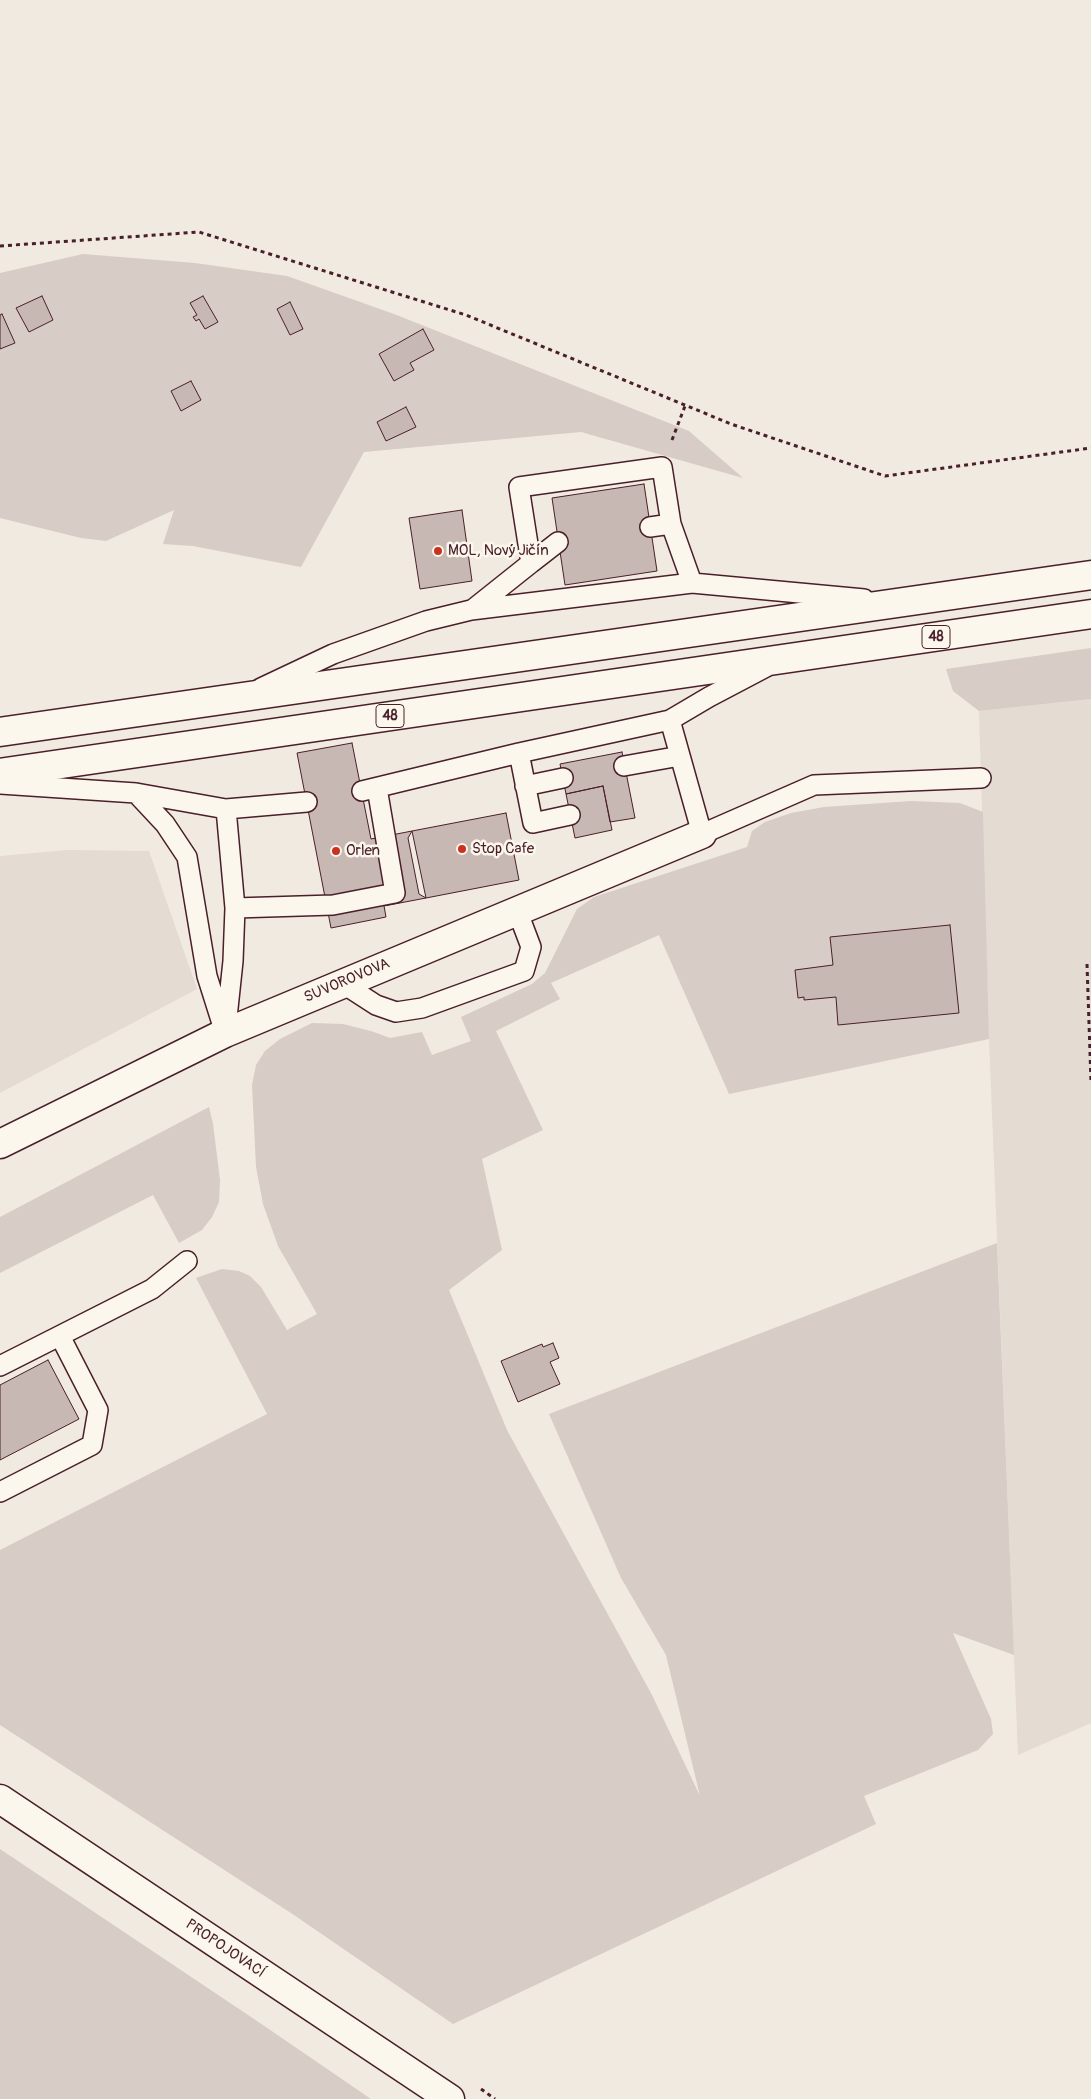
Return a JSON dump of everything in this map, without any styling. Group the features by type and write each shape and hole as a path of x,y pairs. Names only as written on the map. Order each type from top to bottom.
{"main road":[{"path":"0,732 1091,575"},
{"name":"48","path":"0,772 1091,614"},
{"name":"SUVOROVOVA","path":"0,1144 225,1033 702,834"},
{"name":"PROPOJOVACÍ","path":"0,1799 450,2099"}],"lane":[{"path":"531,563 520,487 662,466 671,524 692,583"},
{"path":"650,527 671,524"},
{"path":"471,610 558,542"},
{"path":"245,696 333,654 426,621 471,610 692,583 900,603"},
{"path":"235,908 333,905 395,894 369,789 519,753 670,720 709,696 780,660"},
{"path":"670,720 702,834 814,785 981,778"},
{"path":"519,753 533,823 570,815"},
{"path":"624,766 680,756"},
{"path":"526,786 563,778"},
{"path":"0,784 136,793 226,809 307,802"},
{"path":"136,793 166,824 187,857 207,976 225,1033"},
{"path":"225,1033 233,960 235,908 226,809"},
{"path":"342,984 376,1005 396,1012 422,1008 524,971 531,947 517,910"},
{"path":"0,1366 152,1289 187,1261"},
{"path":"0,1492 92,1445 98,1410 60,1336"}],"path":[{"path":"0,246 199,232 466,315 731,424 886,476 1091,448"},
{"path":"662,466 685,406"},
{"path":"1087,964 1091,1082"}],"shaded area":[{"path":"83,254 195,263 287,276 394,314 689,431 743,478 581,432 364,452 301,567 193,546 163,544 174,510 106,541 81,538 0,518 0,273"},
{"path":"1091,648 1091,699 979,711 953,691 946,669"},
{"path":"1091,699 1091,1723 1018,1755 989,1039 979,711"},
{"path":"911,801 960,803 983,812 989,1039 729,1094 659,935 551,983 560,999 496,1031 543,1130 482,1159 502,1250 449,1290 507,1430 652,1695 700,1796 666,1655 621,1578 549,1414 997,1243 1014,1655 953,1633 991,1719 993,1734 978,1750 864,1796 876,1824 453,2024 291,1913 0,1725 0,1550 267,1414 196,1278 222,1269 239,1271 250,1276 261,1287 287,1330 317,1314 278,1246 263,1204 256,1167 252,1085 256,1065 265,1051 280,1039 312,1023 343,1024 390,1038 422,1032 432,1055 471,1041 461,1017 532,984 545,973 577,909 594,897 747,847 752,831 765,822 791,813 824,807"},
{"path":"68,850 149,851 197,989 0,1093 0,856"},
{"path":"209,1107 220,1180 219,1202 212,1217 202,1230 179,1243 153,1195 0,1273 0,1217"},
{"path":"0,1849 260,2023 371,2099 0,2099"}],"building":[{"path":"42,296 53,320 29,332 16,308"},
{"path":"203,296 218,322 205,329 199,319 196,321 193,317 197,315 190,303"},
{"path":"290,302 303,329 290,335 277,309"},
{"path":"2,314 15,343 0,349 0,315"},
{"path":"423,329 434,350 410,363 414,370 394,381 379,354"},
{"path":"191,381 201,400 181,411 171,391"},
{"path":"406,407 416,427 386,441 377,422"},
{"path":"644,484 657,571 565,585 552,498"},
{"path":"462,510 472,581 420,589 409,518"},
{"path":"352,743 371,839 412,831 426,898 384,906 386,917 331,928 297,753"},
{"path":"622,752 635,818 610,822 603,786 566,794 560,764"},
{"path":"603,786 612,830 575,838 566,794"},
{"name":"Stop Cafe","path":"506,813 519,880 426,898 419,894 408,838 412,831"},
{"path":"950,925 959,1013 838,1025 836,997 804,1000 804,997 798,998 795,970 833,965 830,937"},
{"path":"553,1343 559,1358 550,1362 560,1384 518,1402 501,1361 542,1344 543,1347"},
{"path":"48,1360 79,1419 0,1460 0,1385"}],"place":[{"name":"MOL, Nový Jičín","path":"438,551"},
{"name":"Stop Cafe","path":"462,849"},
{"name":"Orlen","path":"336,851"}]}
